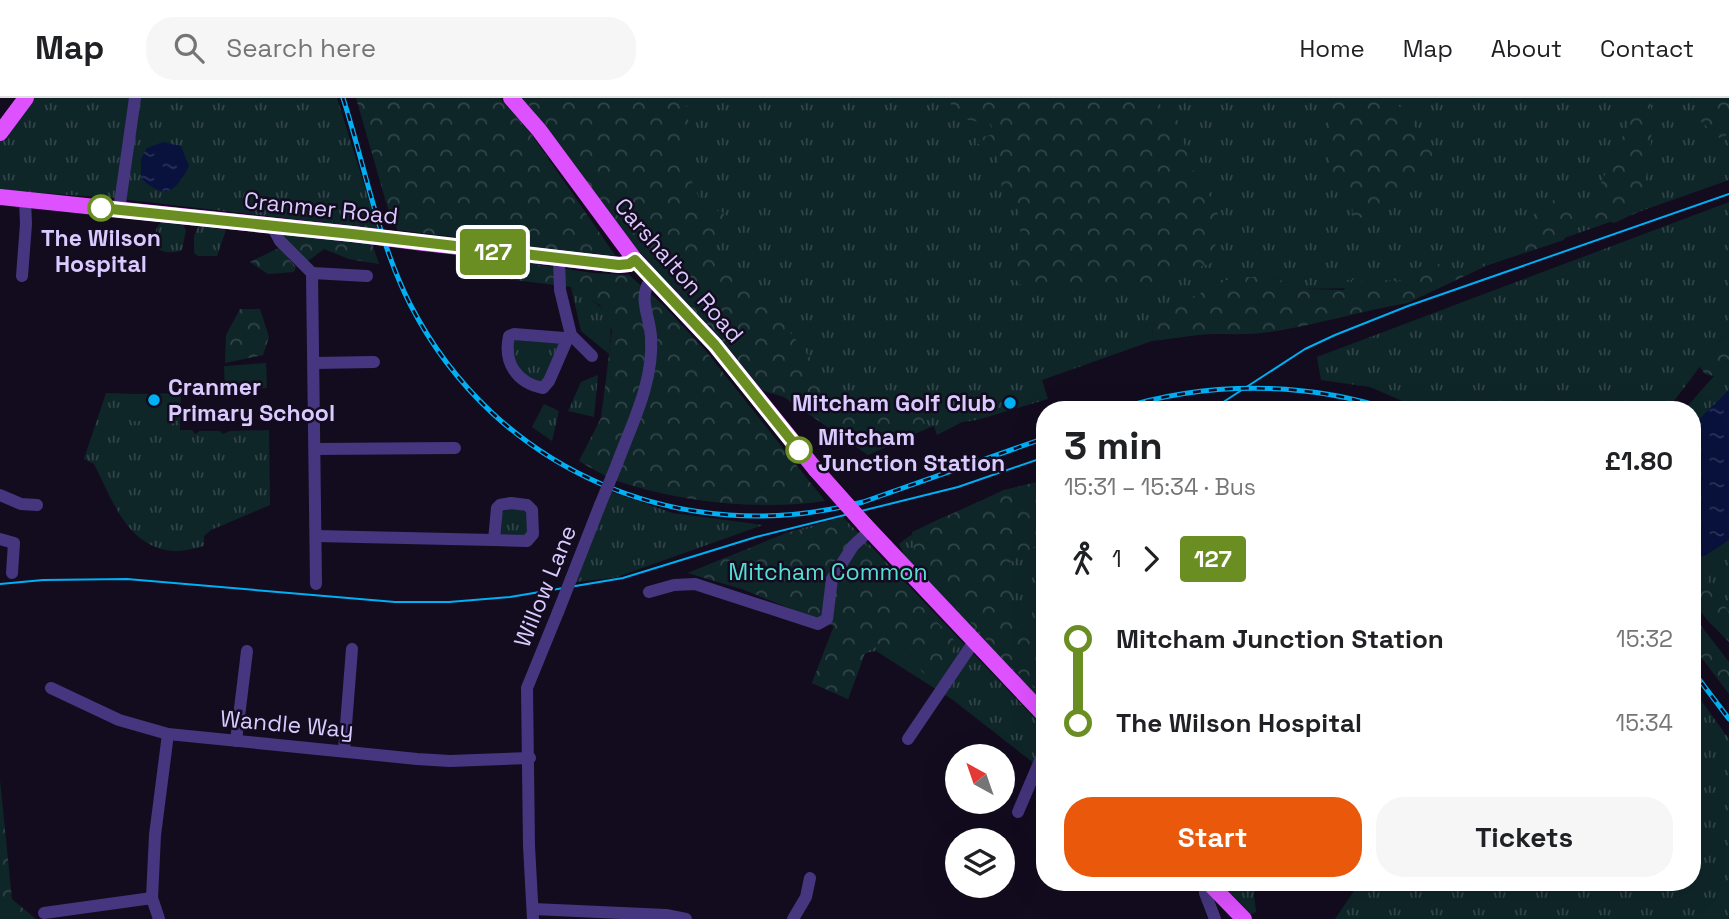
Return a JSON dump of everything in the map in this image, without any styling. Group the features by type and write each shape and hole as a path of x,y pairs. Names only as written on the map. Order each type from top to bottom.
{"main road":[{"path":"0,133 26,98"},
{"name":"Carshalton Road","path":"511,98 539,130 651,279 715,345 816,470 909,575 975,640 1036,706"},
{"name":"Cranmer Road","path":"0,197 619,265 635,260"},
{"path":"1215,891 1244,919"}],"street":[{"path":"119,210 135,98"},
{"path":"22,276 26,224 24,200"},
{"path":"272,226 280,241 312,272 367,276"},
{"path":"559,259 560,290 568,338 549,381 543,388 530,386 521,380 511,366 508,357 509,336 514,334 568,338 592,356"},
{"path":"312,272 316,584"},
{"name":"Willow Lane","path":"533,914 529,846 530,758 527,688 617,464 649,372 652,336 643,292 651,279"},
{"path":"314,363 374,362"},
{"path":"315,449 455,448"},
{"path":"0,495 21,504 37,505"},
{"path":"649,592 674,585 695,584 818,624 827,619 832,579 867,527"},
{"path":"316,536 494,540"},
{"path":"0,539 14,543 12,573"},
{"path":"908,739 975,640"},
{"path":"344,750 352,649"},
{"path":"236,741 247,652"},
{"name":"Wandle Way","path":"51,688 118,720 168,734 450,761 530,758"},
{"path":"159,919 152,898 155,835 168,734"},
{"path":"1018,812 1036,770"},
{"path":"793,919 806,897 810,878"},
{"path":"1205,891 1215,919"},
{"path":"44,913 152,898"},
{"path":"533,914 666,915 686,919"}],"green space":[{"path":"33,98 337,98 378,229 113,198 0,190 0,139"},
{"path":"356,98 500,98 532,135 616,260 490,245 454,237 398,230 392,221"},
{"name":"Mitcham Golf Club","path":"519,98 1729,98 1729,180 1488,265 1407,303 1400,304 1357,288 1303,289 1270,276 1252,278 1153,325 1152,341 1042,380 1048,399 962,422 937,435 934,426 869,450 787,392 753,383"},
{"path":"523,98 685,98 691,138 684,151 688,172 702,205 724,213 714,248 725,264 749,281 831,384 823,404 841,409 869,406 899,421 920,414 928,428 868,455 784,397 758,389 641,262 541,119"},
{"path":"948,98 1152,98 1177,119 1191,167 1218,209 1215,249 1211,263 1136,289 1071,286 1027,291 1013,277 1021,226 1019,212 1002,189 998,158 977,143 983,137 993,134 991,124 952,117 952,106"},
{"path":"1313,98 1393,98 1433,151 1429,170 1381,214 1353,219 1351,191 1328,173 1331,143 1329,123 1320,105"},
{"path":"1627,98 1650,98 1650,155 1638,212 1614,223 1594,218 1568,230 1564,240 1488,265 1407,303 1270,332 1152,341 1153,325 1176,305 1231,278 1270,276 1303,289 1344,290 1347,282 1356,278 1361,282 1406,280 1412,278 1417,268 1435,261 1440,265 1439,274 1445,278 1485,263 1530,235 1534,213 1566,192 1573,218 1587,213 1629,123"},
{"path":"1710,98 1729,98 1729,132 1722,140 1699,120 1714,109"},
{"path":"1729,202 1729,329 1674,401 1402,401 1370,387 1321,380 1317,357"},
{"path":"161,222 183,225 186,230 182,250 168,252 155,246 156,229"},
{"path":"200,226 226,230 217,256 198,256 194,253 194,236"},
{"path":"276,230 372,243 379,264 349,259 324,249 308,261"},
{"path":"279,248 296,267 294,272 268,274 250,262"},
{"path":"489,257 592,273 629,275 662,304 705,350 825,501 747,505 693,499 617,481 579,461 601,418 612,331 600,305 571,287 489,277"},
{"path":"571,287 600,306 609,320 609,354 581,331"},
{"path":"240,309 260,309 269,337 263,355 225,363 226,335"},
{"path":"1729,329 1729,359 1714,376 1705,374 1699,366"},
{"path":"563,339 548,381 537,386 520,381 507,340"},
{"path":"1729,359 1729,630 1701,579 1701,401 1692,401"},
{"path":"266,363 267,388 225,390 224,366"},
{"path":"598,375 594,417 568,411 581,382"},
{"path":"106,393 134,394 134,421 180,421 180,430 192,430 195,434 200,431 220,431 223,434 230,431 269,430 270,505 211,530 204,536 204,546 177,551 146,542 124,521 94,464 84,459"},
{"path":"181,393 180,421 133,421 134,394"},
{"path":"544,404 559,411 552,441 532,427"},
{"name":"Mitcham Common","path":"1036,482 1036,546 1009,563 1016,574 1008,614 1016,628 1036,634 1036,688 1002,660 915,562 912,532 1004,490"},
{"name":"Mitcham Common","path":"1036,486 1036,697 905,557 899,544 950,514"},
{"path":"611,492 673,513 763,525 614,578 574,582"},
{"path":"513,508 527,512 529,530 526,536 501,534 502,512"},
{"name":"Mitcham Common","path":"843,517 1036,720 1036,765 1015,749 1015,744 1009,744 953,700 876,651 865,653 848,699 812,683 834,626 742,589 688,573 789,532"},
{"name":"Mitcham Common","path":"844,522 956,642 936,685 897,647 882,643 865,653 848,699 812,683 834,626 742,589 688,573 789,532"},
{"path":"1701,572 1729,612 1729,642 1701,612"},
{"path":"1701,626 1729,662 1729,694 1701,657"},
{"path":"1701,700 1729,739 1729,919 1335,919 1354,891 1701,891"},
{"path":"0,780 12,899 36,919 0,919"},
{"path":"1229,891 1255,891 1256,912 1251,914"}],"water":[{"path":"163,142 181,146 189,166 174,187 163,191 141,178 141,159 147,148"},
{"path":"1729,390 1729,540 1701,556 1701,417"}],"tram line":[{"path":"1225,401 1305,349 1335,335 1408,306 1729,194"},
{"path":"0,584 43,580 127,579 395,602 449,602 510,597 623,578 756,537 958,487 1036,460"}],"railway":[{"path":"343,98 389,255 410,304 447,363 492,413 544,453 601,484 663,505 728,515 795,514 863,502 1036,441"},
{"path":"1146,401 1183,394 1254,388 1324,394 1361,401"},
{"path":"1701,682 1729,719"}],"bus line":[{"name":"127","path":"101,208 619,265 635,260 715,345 799,450"}],"place":[{"name":"The Wilson Hospital","path":"101,208"},
{"name":"Cranmer Primary School","path":"154,400"},
{"name":"Mitcham Golf Club","path":"1010,403"},
{"name":"Mitcham Junction Station","path":"799,450"}]}
